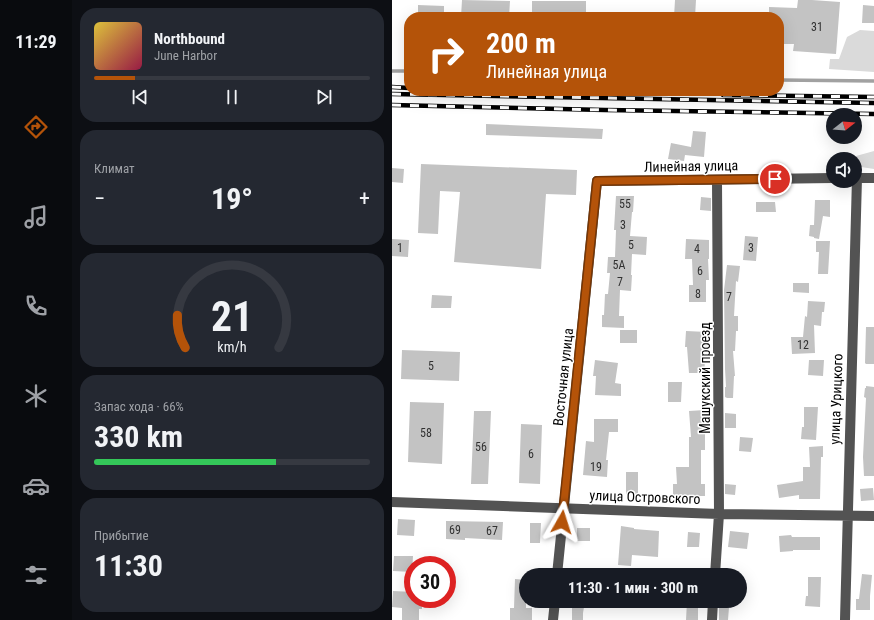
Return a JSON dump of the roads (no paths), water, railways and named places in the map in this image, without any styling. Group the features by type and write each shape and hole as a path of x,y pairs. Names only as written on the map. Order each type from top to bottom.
{"street":[{"name":"Линейная улица","path":"597,181 826,178"},
{"path":"862,178 874,178"},
{"name":"Машукский проезд","path":"715,568 719,514 717,180"},
{"name":"Восточная улица","path":"558,568 597,181"},
{"name":"улица Урицкого","path":"845,620 856,188"},
{"name":"улица Островского","path":"392,502 719,514 874,516"},
{"path":"553,620 554,608"},
{"path":"712,620 713,608"}],"waterway":[{"path":"392,71 404,71"},
{"path":"784,80 874,81"}],"railway":[{"path":"392,87 404,88"},
{"path":"392,94 404,94"},
{"path":"499,96 874,103"},
{"path":"784,96 874,97"},
{"path":"392,105 874,114"}]}
